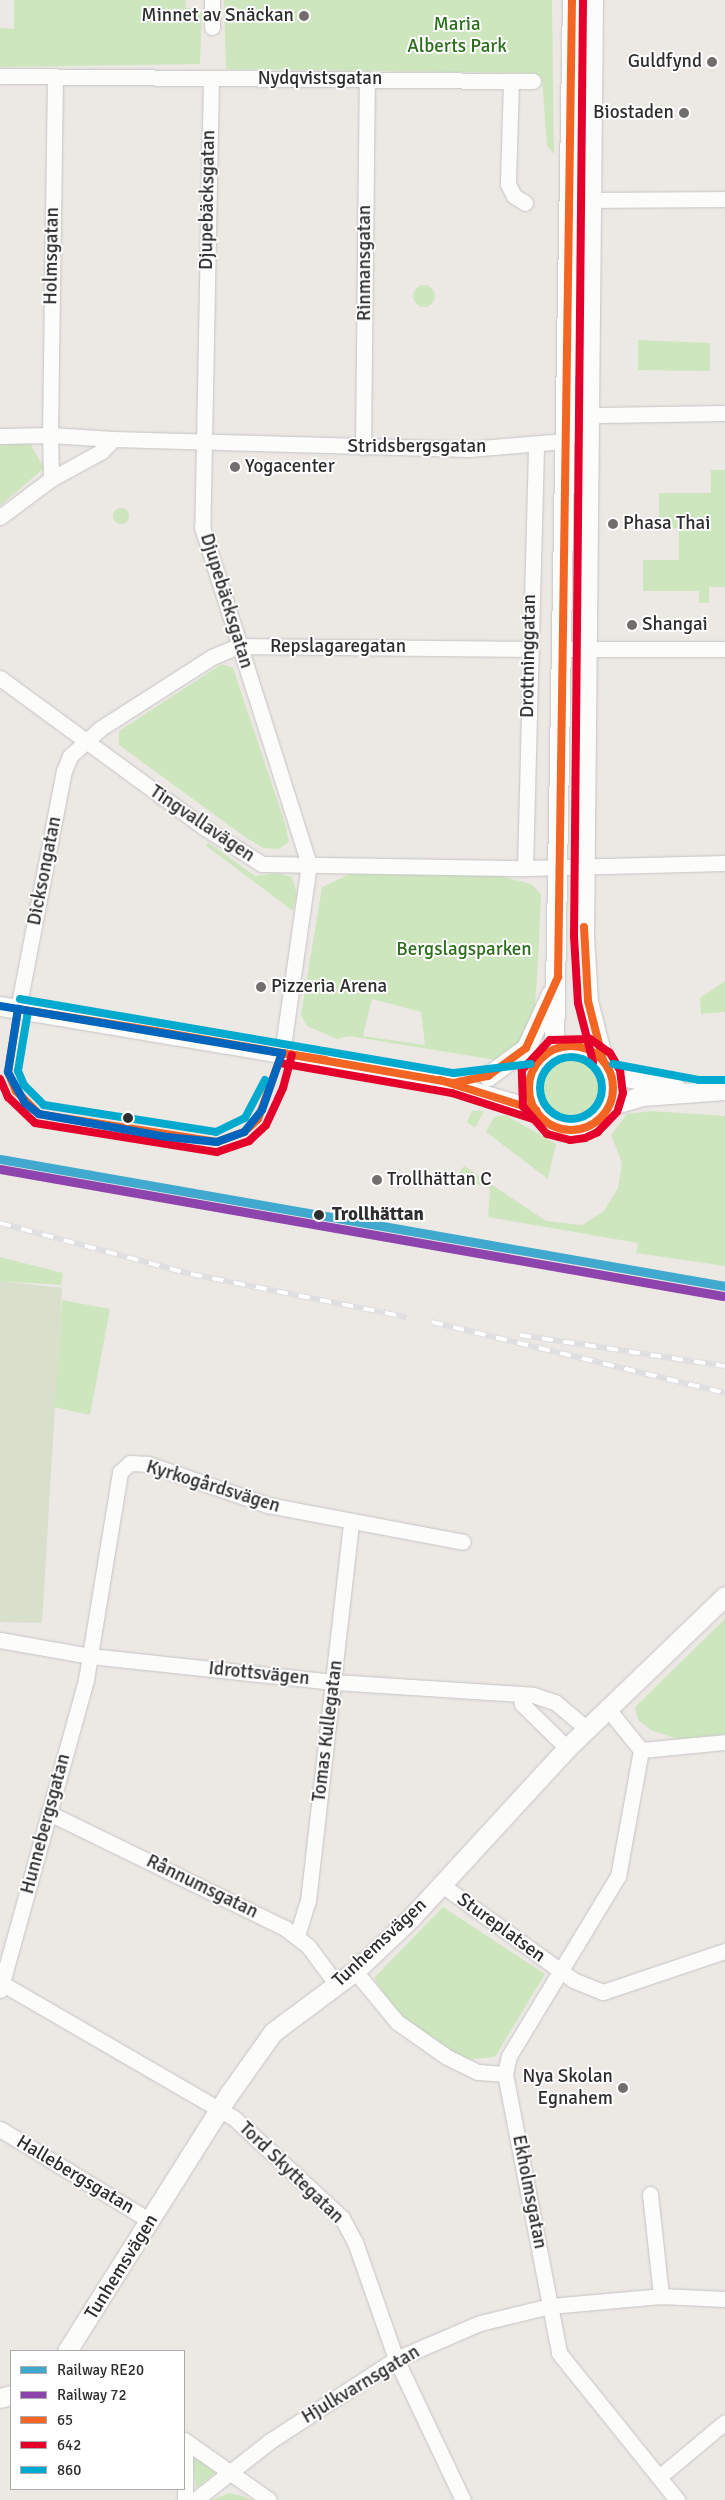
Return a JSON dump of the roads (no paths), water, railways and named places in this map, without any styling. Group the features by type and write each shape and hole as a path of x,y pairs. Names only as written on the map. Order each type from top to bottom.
{"street":[{"path":"212,0 212,27"},
{"name":"Drottninggatan","path":"554,1049 558,977 572,0"},
{"path":"593,0 588,649 584,866 588,1001 607,1067 609,1106"},
{"name":"Nydqvistsgatan","path":"0,76 532,81"},
{"name":"Holmsgatan","path":"50,435 54,76"},
{"name":"Djupebäcksgatan","path":"211,78 202,528 238,646 283,772 309,864 282,1053"},
{"name":"Rinmansgatan","path":"363,447 367,79"},
{"path":"512,81 508,184 514,196 525,203"},
{"path":"591,200 725,200"},
{"path":"565,440 590,417 725,413"},
{"path":"50,435 51,479"},
{"path":"0,436 50,435 113,439"},
{"path":"0,517 51,479 102,451 113,439"},
{"name":"Stridsbergsgatan","path":"113,439 469,449 565,440"},
{"name":"Drottninggatan","path":"525,868 528,649 536,444"},
{"name":"Repslagaregatan","path":"87,743 101,728 188,672 238,646 528,649"},
{"path":"563,648 725,648"},
{"name":"Tingvallavägen","path":"0,678 247,858 279,866 309,864 559,868 725,863"},
{"name":"Dicksongatan","path":"9,1007 64,771 70,756 87,743"},
{"path":"488,1076 526,1048 543,1018 558,977"},
{"path":"9,1007 454,1083 536,1110"},
{"path":"698,1090 607,1067 580,1046 554,1049 531,1074 529,1093 536,1110 551,1125 572,1130 592,1124 609,1106 642,1096 698,1090 725,1090"},
{"path":"454,1083 488,1076 531,1074"},
{"name":"Kyrkogårdsvägen","path":"90,1656 120,1472 130,1464 148,1464 268,1505 351,1524 463,1542"},
{"name":"Tomas Kullegatan","path":"297,1936 308,1901 351,1524"},
{"name":"Tunhemsvägen","path":"68,2350 220,2108 272,2032 355,1971 442,1885 568,1748 725,1596"},
{"name":"Idrottsvägen","path":"0,1640 90,1656 334,1682 502,1690 555,1702 587,1729"},
{"name":"Hunnebergsgatan","path":"2,1987 90,1656"},
{"path":"520,1695 522,1704 568,1748"},
{"path":"608,1709 641,1750 725,1742"},
{"name":"Ekholmsgatan","path":"641,1750 618,1876 509,2056 505,2074 559,2353 677,2500"},
{"name":"Rånnumsgatan","path":"48,1813 297,1936 337,1985"},
{"name":"Stureplatsen","path":"442,1885 560,1971 591,1988 609,1991 725,1951"},
{"path":"355,1971 397,2022 447,2057 478,2072 505,2074"},
{"name":"Tord Skyttegatan","path":"2,1987 220,2108 284,2160 342,2218 355,2242 396,2359 463,2500"},
{"name":"Hallebergsgatan","path":"0,2129 150,2221"},
{"path":"650,2194 661,2296"},
{"name":"Hjulkvarnsgatan","path":"195,2500 230,2470 396,2359 480,2322 550,2306 661,2296 725,2300"},
{"path":"659,2477 725,2422"},
{"path":"185,2442 230,2470 268,2500"}],"railway":[{"path":"0,1223 191,1274 407,1317"},
{"path":"432,1322 725,1393"},
{"path":"520,1335 725,1366"}],"rail line":[{"name":"RE20","path":"0,1159 725,1286"},
{"name":"72","path":"0,1169 723,1296"}],"place":[{"name":"Minnet av Snäckan","path":"304,16"},
{"name":"Guldfynd","path":"712,62"},
{"name":"Biostaden","path":"684,113"},
{"name":"Yogacenter","path":"235,467"},
{"name":"Phasa Thai","path":"613,524"},
{"name":"Shangai","path":"632,625"},
{"name":"Pizzeria Arena","path":"261,987"},
{"name":"Trollhättan C","path":"377,1180"},
{"name":"Trollhättan","path":"319,1215"},
{"name":"Nya Skolan Egnahem","path":"623,2088"}],"park label":[{"name":"Maria Alberts Park","path":"457,36"},
{"name":"Bergslagsparken","path":"464,950"}]}
